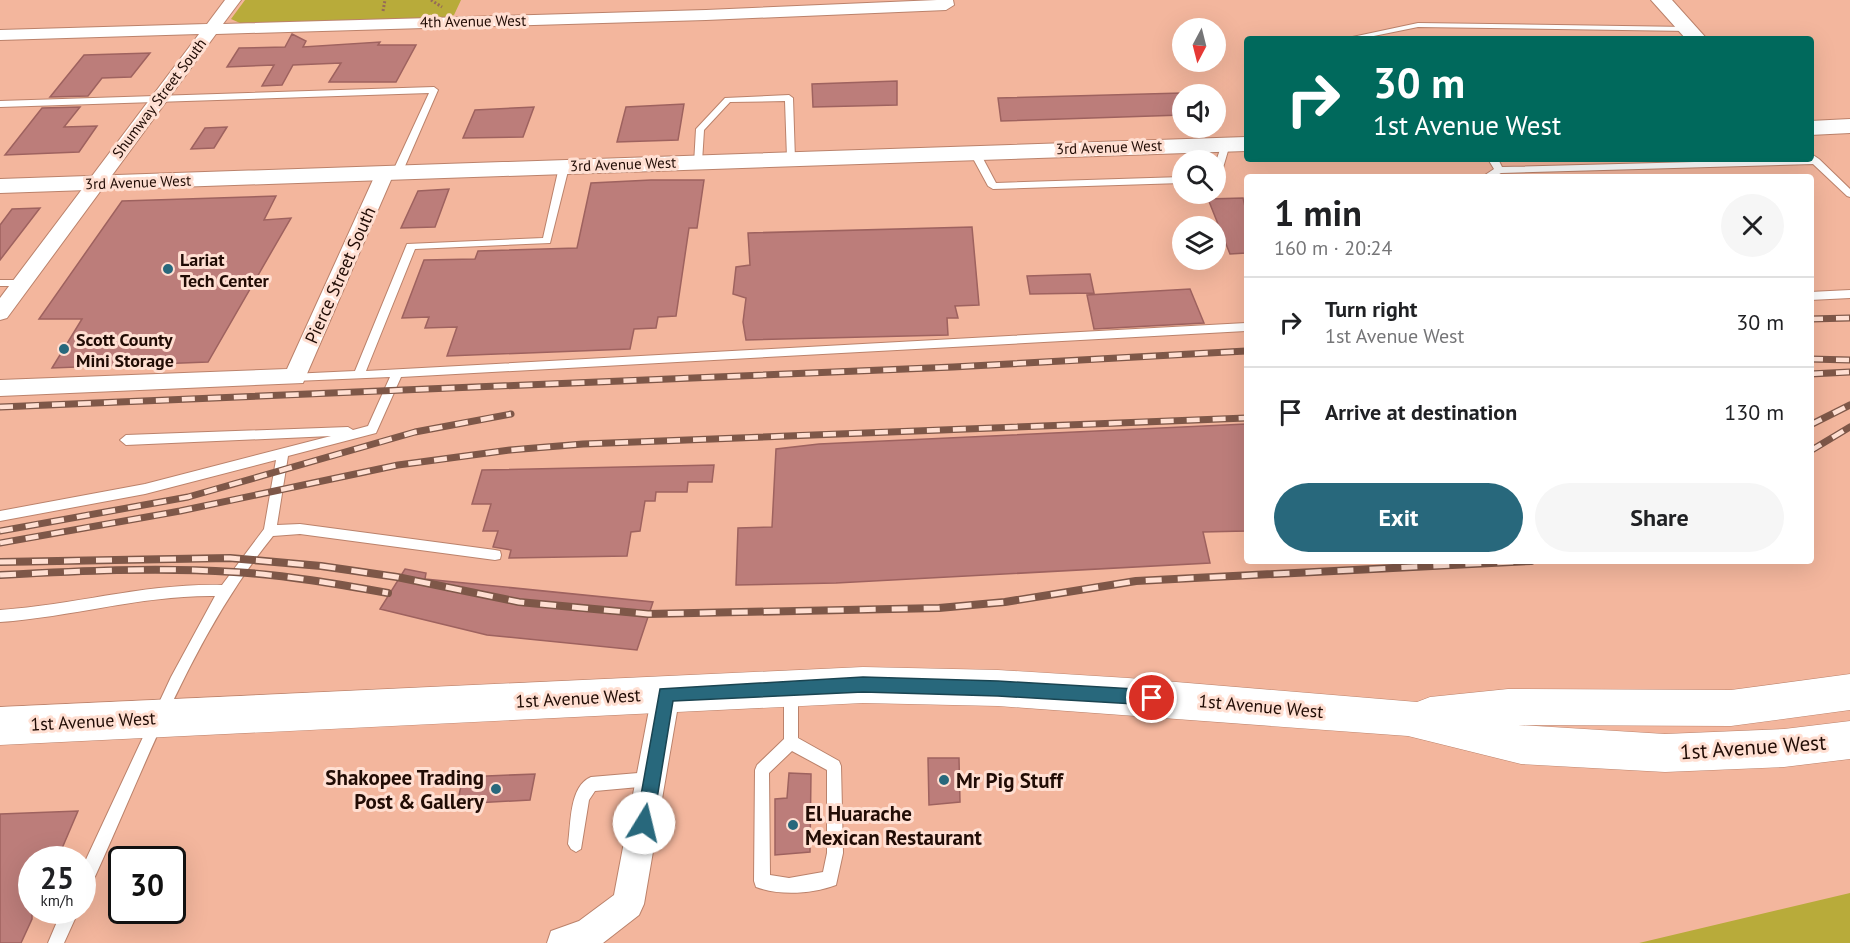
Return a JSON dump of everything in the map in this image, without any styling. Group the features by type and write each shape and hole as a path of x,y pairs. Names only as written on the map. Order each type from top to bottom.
{"main road":[{"name":"1st Avenue West","path":"0,726 863,685 998,688 1408,718 1521,745 1665,753 1784,748 1850,740"},
{"name":"1st Avenue West","path":"1408,718 1508,707 1731,708 1850,692"}],"street":[{"name":"Shumway Street South","path":"0,313 233,0"},
{"path":"1661,0 1693,34"},
{"name":"4th Avenue West","path":"0,35 211,29 465,16 946,3"},
{"path":"1814,128 1850,126"},
{"name":"3rd Avenue West","path":"0,186 974,151 1236,144"},
{"name":"Pierce Street South","path":"296,377 391,173"},
{"path":"0,388 296,377"},
{"path":"576,938 628,904 666,694"}],"lane":[{"path":"1362,36 1418,25 1693,34"},
{"path":"0,104 434,90 391,173"},
{"path":"697,162 699,129 728,100 748,99 789,98 792,158"},
{"path":"1226,160 1236,144"},
{"path":"974,151 993,186 1172,180"},
{"path":"1814,160 1850,194"},
{"path":"1494,162 1499,170"},
{"path":"1492,174 1499,170 1727,162"},
{"path":"359,375 411,246 547,241 564,167"},
{"path":"0,284 22,283"},
{"path":"1814,296 1850,294"},
{"path":"296,377 1244,327"},
{"path":"372,430 397,373"},
{"path":"126,440 372,430"},
{"path":"0,516 145,489 372,430"},
{"path":"96,856 160,718 225,591 245,559 270,531 283,453"},
{"path":"270,531 300,529 495,555"},
{"path":"0,616 36,615 72,610 153,591 194,588 225,591"},
{"path":"791,688 791,742 762,770 762,882 789,886 830,879 835,853 834,766 791,742"},
{"path":"576,844 582,798 591,784 652,779"},
{"path":"56,943 65,924"}],"shaded area":[{"path":"245,0 461,0 454,15 444,18 240,23 231,19"},
{"path":"1850,893 1850,943 1639,943"}],"building":[{"path":"292,34 306,41 303,47 380,42 378,45 416,45 396,82 329,82 341,63 293,65 282,85 262,86 274,65 227,67 239,48 285,47"},
{"path":"150,53 131,77 102,78 88,96 50,97 84,55"},
{"path":"897,81 897,105 813,107 812,84"},
{"path":"1172,93 1172,115 1001,121 998,98"},
{"path":"684,104 678,140 617,142 626,107"},
{"path":"80,107 64,127 97,126 79,152 5,155 42,108"},
{"path":"534,107 523,137 463,138 475,110"},
{"path":"227,127 214,148 191,149 205,128"},
{"path":"704,180 697,228 689,228 676,316 658,317 656,328 634,329 630,349 447,356 457,327 425,328 429,317 402,318 424,260 475,259 478,251 577,248 591,183"},
{"path":"449,189 435,227 401,228 418,191"},
{"name":"Lariat Tech Center","path":"276,196 264,220 291,218 208,362 52,368 82,319 39,319 122,201"},
{"path":"1226,198 1243,198 1244,253 1230,254 1226,244 1226,216 1215,216 1210,204 1226,204"},
{"path":"40,208 0,260 0,225 12,209"},
{"path":"972,227 979,305 955,306 958,318 947,318 948,335 746,340 743,322 746,298 733,294 736,267 750,265 748,233"},
{"path":"1090,274 1094,293 1030,294 1027,276"},
{"path":"1190,289 1204,323 1094,329 1087,295"},
{"path":"1244,424 1244,531 1203,532 1210,563 836,583 736,585 738,528 772,527 776,449 819,444"},
{"path":"714,465 712,482 688,482 687,492 656,492 655,501 645,501 640,531 631,532 627,556 509,558 511,550 493,547 498,531 483,531 491,504 472,504 482,470"},
{"path":"405,569 426,573 425,579 653,602 637,650 487,635 380,609"},
{"name":"Mr Pig Stuff","path":"928,758 959,758 960,802 929,805"},
{"name":"El Huarache Mexican Restaurant","path":"789,773 811,774 810,852 775,855 775,799 787,798"},
{"name":"Shakopee Trading Post & Gallery","path":"535,774 530,800 457,804 463,777"},
{"path":"78,811 63,846 18,846 18,924 30,924 21,943 0,943 0,814"}],"railway":[{"path":"1814,319 1850,318"},
{"path":"0,407 953,367 1244,351"},
{"path":"1814,359 1850,360"},
{"path":"1814,374 1850,372"},
{"path":"1814,423 1850,405"},
{"path":"0,531 188,497 415,432 511,414"},
{"path":"0,543 180,511 398,465 510,450 583,444 1244,418"},
{"path":"1814,449 1850,427"},
{"path":"0,562 230,558 321,566 397,577 519,602 648,614 939,608 1005,602 1136,581 1472,564"},
{"path":"0,575 117,570 253,573 388,593"}],"place":[{"name":"Lariat Tech Center","path":"168,269"},
{"name":"Scott County Mini Storage","path":"64,349"},
{"name":"Mr Pig Stuff","path":"944,780"},
{"name":"Shakopee Trading Post & Gallery","path":"496,789"},
{"name":"El Huarache Mexican Restaurant","path":"793,825"}],"route":[{"path":"644,823 666,694 863,685 998,688 1152,698"}]}
